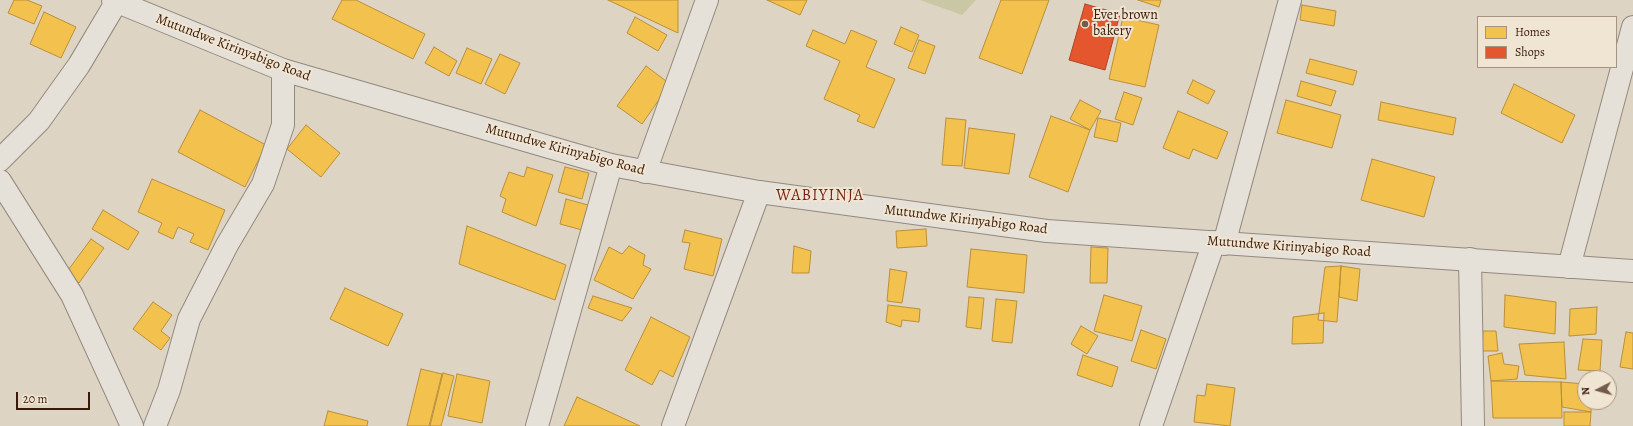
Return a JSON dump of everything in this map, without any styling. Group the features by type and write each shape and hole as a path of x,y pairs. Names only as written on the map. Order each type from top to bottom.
{"street":[{"path":"644,172 707,0"},
{"path":"1151,426 1219,243 1290,0"},
{"path":"0,160 39,121 79,65 115,1"},
{"name":"Mutundwe Kirinyabigo Road","path":"115,1 283,70 611,165 644,172 760,192 1047,231 1470,259 1633,272"},
{"path":"1569,267 1633,27"},
{"path":"155,426 169,390 189,319 227,245 263,184 283,125 283,70"},
{"path":"537,426 611,165"},
{"path":"0,181 72,295 132,426"},
{"path":"673,426 760,192"},
{"path":"1470,259 1474,426"}],"shaded area":[{"path":"920,0 976,0 962,15"}],"building: Homes":[{"path":"14,0 27,0 42,6 34,24 8,13"},
{"path":"342,0 356,0 425,34 413,59 332,19"},
{"path":"608,0 678,0 678,33"},
{"path":"767,0 807,0 800,15"},
{"path":"1001,0 1049,0 1022,74 979,58"},
{"path":"1138,0 1161,0 1159,7"},
{"path":"1302,5 1336,11 1334,26 1300,20"},
{"path":"44,12 76,27 61,58 30,44"},
{"path":"635,17 667,35 658,51 627,33"},
{"path":"1123,17 1159,25 1145,87 1109,79"},
{"path":"901,27 919,35 912,52 894,44"},
{"path":"813,30 845,44 851,30 877,41 866,67 895,79 874,128 857,121 860,115 824,99 840,61 806,46"},
{"path":"919,40 935,46 925,74 908,68"},
{"path":"434,47 457,61 449,76 425,63"},
{"path":"467,48 492,59 481,84 456,73"},
{"path":"500,54 520,63 505,94 485,84"},
{"path":"1310,59 1357,71 1353,85 1306,73"},
{"path":"646,66 670,84 642,124 617,106"},
{"path":"1193,80 1215,91 1208,104 1187,93"},
{"path":"1301,81 1336,91 1331,106 1297,96"},
{"path":"1514,84 1575,115 1562,143 1501,113"},
{"path":"1124,92 1142,98 1133,125 1115,119"},
{"path":"1080,100 1101,111 1090,130 1070,119"},
{"path":"1286,100 1341,115 1332,148 1277,133"},
{"path":"1381,102 1456,118 1453,135 1378,120"},
{"path":"200,110 266,145 245,187 178,152"},
{"path":"1178,111 1228,132 1217,159 1193,149 1189,159 1163,148"},
{"path":"1051,116 1090,130 1068,192 1029,177"},
{"path":"946,118 966,120 962,166 942,165"},
{"path":"1098,118 1121,123 1117,142 1094,137"},
{"path":"306,125 340,153 321,177 287,149"},
{"path":"969,128 1015,134 1009,174 964,168"},
{"path":"1372,159 1435,177 1424,217 1361,200"},
{"path":"527,167 553,175 536,226 502,212 506,199 500,196 509,172 524,177"},
{"path":"565,167 589,173 582,199 558,192"},
{"path":"152,179 225,210 208,250 190,242 194,234 178,227 173,239 158,232 162,223 138,212"},
{"path":"566,199 588,205 582,230 560,224"},
{"path":"103,210 139,232 128,250 92,229"},
{"path":"467,226 566,265 555,300 459,264"},
{"path":"926,229 927,246 897,248 896,231"},
{"path":"685,230 722,239 713,276 684,269 690,243 682,242"},
{"path":"91,239 104,248 79,283 66,273"},
{"path":"629,246 645,255 643,265 651,269 633,299 594,280 609,247 622,254"},
{"path":"794,246 811,251 809,273 792,273"},
{"path":"1091,247 1108,248 1107,283 1090,283"},
{"path":"971,249 1027,255 1024,293 967,287"},
{"path":"1341,266 1337,322 1318,320 1325,267"},
{"path":"1341,266 1360,269 1357,301 1339,297"},
{"path":"890,269 907,272 902,303 887,301"},
{"path":"345,288 403,314 388,346 330,319"},
{"path":"1104,295 1142,306 1132,341 1094,331"},
{"path":"1505,295 1556,302 1555,334 1504,327"},
{"path":"593,296 632,308 622,321 588,308"},
{"path":"969,297 984,298 981,329 966,327"},
{"path":"996,299 1017,301 1012,343 992,341"},
{"path":"153,302 172,315 161,331 170,338 161,350 133,329"},
{"path":"888,305 920,309 919,322 902,320 901,327 886,322"},
{"path":"1597,307 1596,334 1569,336 1570,309"},
{"path":"1324,313 1323,343 1292,344 1293,317"},
{"path":"651,317 690,337 673,377 660,370 652,385 625,370"},
{"path":"1081,326 1098,336 1087,354 1071,344"},
{"path":"1141,330 1166,339 1156,369 1131,361"},
{"path":"1483,331 1496,331 1498,351 1482,351"},
{"path":"1626,332 1633,333 1633,369 1620,367"},
{"path":"1583,339 1602,340 1600,370 1578,370"},
{"path":"1564,342 1566,379 1525,375 1519,344"},
{"path":"1502,353 1504,364 1519,366 1517,379 1491,381 1488,356"},
{"path":"1083,355 1118,367 1112,387 1077,375"},
{"path":"421,369 442,374 429,426 407,426"},
{"path":"443,373 454,376 441,426 430,426"},
{"path":"457,374 490,381 482,423 448,416"},
{"path":"1491,381 1561,382 1562,418 1493,418"},
{"path":"1561,382 1577,383 1577,410 1562,407"},
{"path":"1207,384 1235,388 1230,426 1194,422 1197,395 1205,396"},
{"path":"577,397 612,413 640,426 564,426"},
{"path":"1579,410 1591,410 1591,412"},
{"path":"328,411 368,421 367,426 324,426"},
{"path":"1564,412 1591,412 1590,426 1564,426"}],"building: Shops":[{"path":"1085,4 1120,14 1105,70 1069,60"}],"place":[{"name":"Ever brown bakery","path":"1085,24"}],"district":[{"name":"WABIYINJA","path":"820,196"}]}
